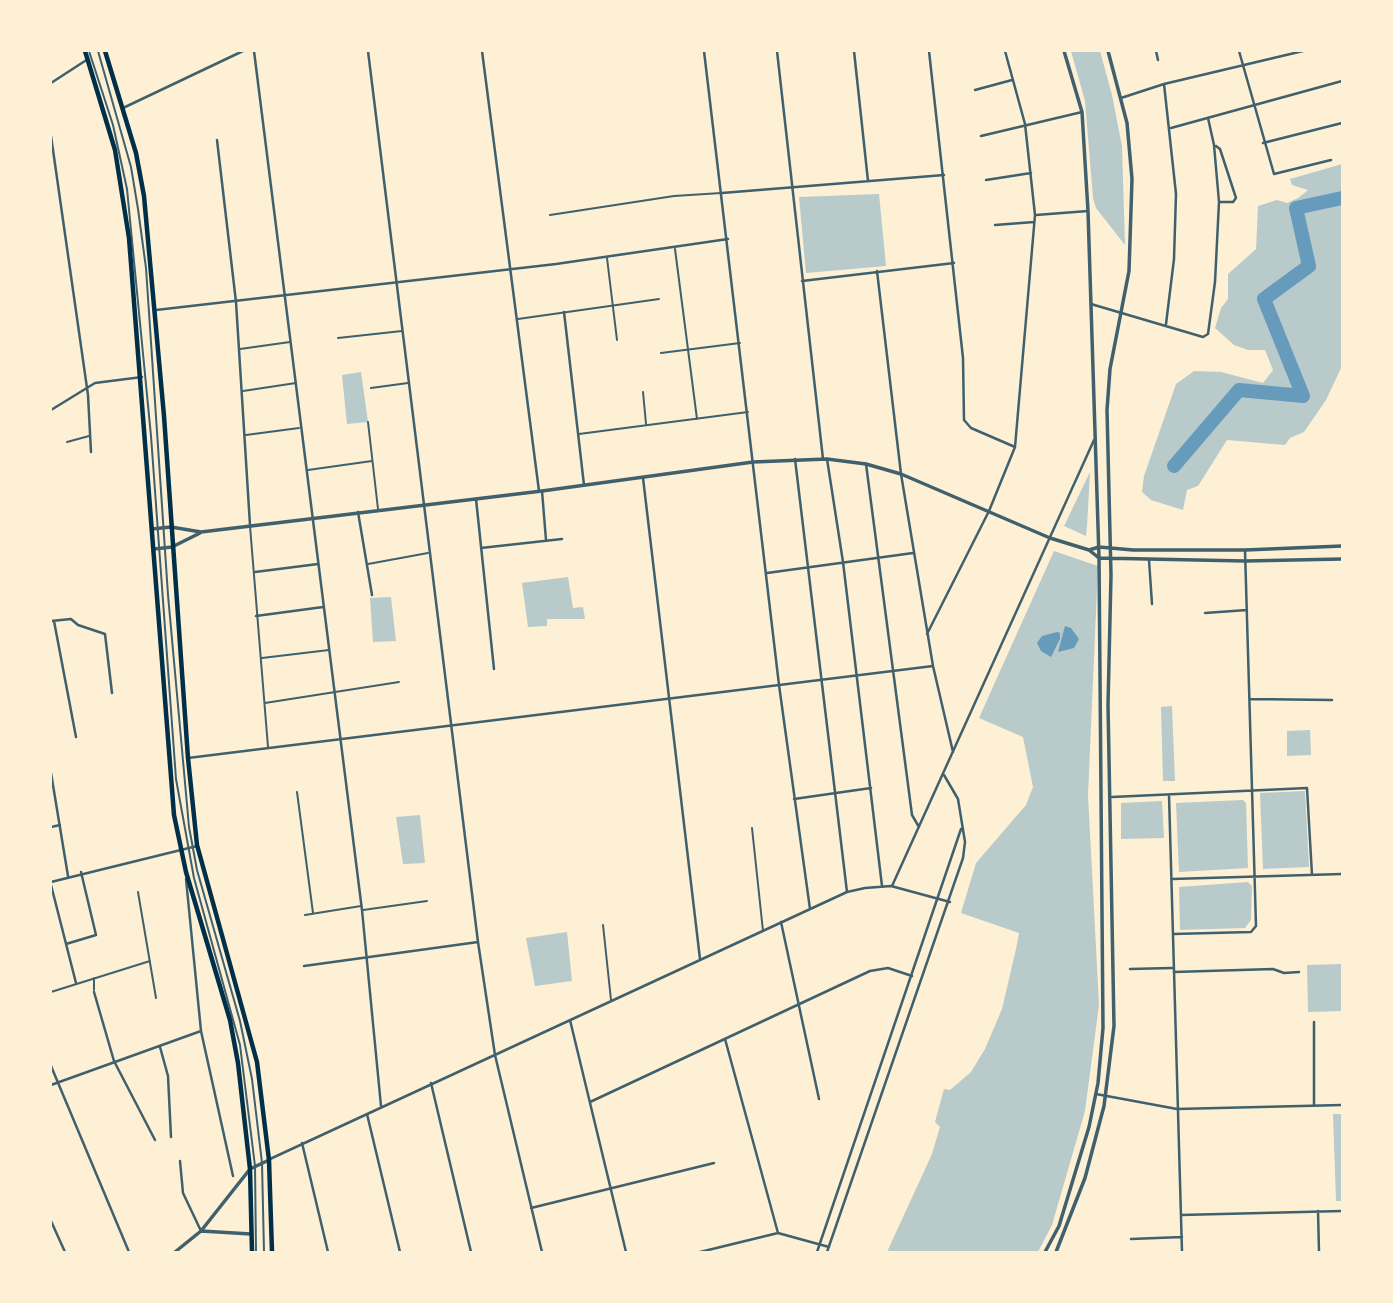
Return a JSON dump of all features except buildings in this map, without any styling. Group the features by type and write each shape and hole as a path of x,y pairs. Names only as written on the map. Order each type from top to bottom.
{"main road":[{"path":"87,51 115,150 129,237 155,529 159,548 174,815 186,872 230,1020 253,1168 254,1252"},
{"path":"105,51 123,108 144,196 156,310 195,846 257,1062 269,1160 272,1252"}],"street":[{"path":"123,108 243,51"},
{"path":"254,51 362,908 382,1105"},
{"path":"368,51 478,942 495,1055 542,1252"},
{"path":"482,51 546,540"},
{"path":"704,51 779,685 810,909"},
{"path":"777,51 802,281 825,459 843,562 882,886"},
{"path":"854,51 868,181"},
{"path":"929,51 954,263 963,358 964,420 971,428 1015,447"},
{"path":"927,634 989,511 1015,447 1035,215 1025,124 1004,51"},
{"path":"1045,1252 1059,1226 1076,1176 1096,1094 1103,1028 1099,547 1088,211 1082,112 1065,51"},
{"path":"1056,1252 1086,1178 1106,1096 1114,1027 1112,797 1108,705 1111,549 1108,389 1129,271 1132,208 1130,151 1121,98 1108,51"},
{"path":"1156,51 1158,60"},
{"path":"1239,51 1274,174 1331,160"},
{"path":"1121,98 1164,84 1285,53 1303,51"},
{"path":"51,83 88,59"},
{"path":"975,90 1013,80"},
{"path":"1171,128 1342,81"},
{"path":"1164,84 1171,128 1175,220 1166,324"},
{"path":"981,136 1082,112"},
{"path":"1091,304 1203,337 1208,334 1215,282 1219,202 1214,145 1208,118"},
{"path":"1264,142 1342,123"},
{"path":"51,136 85,387 90,452"},
{"path":"217,140 236,302 250,525"},
{"path":"1214,145 1220,149 1236,198 1233,202 1219,202"},
{"path":"986,180 1031,173"},
{"path":"722,193 944,175"},
{"path":"1035,215 1088,211"},
{"path":"995,225 1034,222"},
{"path":"156,310 510,270 728,239"},
{"path":"802,281 954,263"},
{"path":"877,271 901,474 933,666 954,753"},
{"path":"564,312 584,485"},
{"path":"51,410 95,383 142,377"},
{"path":"891,886 944,775 1094,440"},
{"path":"794,459 847,892"},
{"path":"155,529 171,527 201,532 423,506 753,462 825,459 866,464 901,474 1050,538 1089,550 1099,558 1245,561 1342,558"},
{"path":"866,464 912,815 919,827"},
{"path":"643,478 700,959"},
{"path":"475,499 494,669"},
{"path":"358,512 372,595"},
{"path":"159,548 172,547 201,532"},
{"path":"481,548 562,539"},
{"path":"1089,550 1099,547 1245,550 1342,546"},
{"path":"1173,934 1255,930 1256,877 1245,550"},
{"path":"767,573 914,553"},
{"path":"1149,560 1152,604"},
{"path":"255,572 318,564"},
{"path":"256,616 323,607"},
{"path":"1205,613 1247,610"},
{"path":"76,737 52,621 71,619 78,625 106,635 112,694"},
{"path":"188,758 933,666"},
{"path":"1250,699 1332,700"},
{"path":"51,773 68,876"},
{"path":"827,1252 963,858 965,842 958,799 953,785 944,775"},
{"path":"794,799 871,788"},
{"path":"1112,797 1307,788 1312,875"},
{"path":"1170,795 1182,1252"},
{"path":"51,827 60,825"},
{"path":"817,1252 940,898 961,829"},
{"path":"76,983 51,883 81,872 195,846"},
{"path":"66,944 96,935 81,872"},
{"path":"186,872 187,908 201,1031 233,1176"},
{"path":"1172,879 1342,874"},
{"path":"175,1252 201,1231 253,1168 262,1163 382,1105 847,892 891,886 950,902"},
{"path":"781,922 819,1099"},
{"path":"304,966 478,942"},
{"path":"590,1102 879,968 912,976"},
{"path":"1130,969 1273,969 1284,973 1299,972"},
{"path":"94,992 114,1061 155,1140"},
{"path":"570,1020 626,1252"},
{"path":"1314,1022 1314,1105"},
{"path":"51,1086 201,1031"},
{"path":"725,1039 778,1233"},
{"path":"160,1046 168,1076 171,1137"},
{"path":"51,1066 129,1252"},
{"path":"431,1083 471,1252"},
{"path":"1096,1094 1177,1109 1342,1105"},
{"path":"367,1114 400,1252"},
{"path":"302,1143 328,1252"},
{"path":"180,1161 183,1193 201,1231"},
{"path":"531,1208 714,1163"},
{"path":"1181,1215 1342,1210"},
{"path":"1318,1211 1319,1252"},
{"path":"51,1222 65,1252"},
{"path":"201,1231 254,1234"},
{"path":"700,1252 778,1233 829,1247"},
{"path":"1131,1239 1182,1237"}],"lane":[{"path":"87,51 113,125 127,189 155,529"},
{"path":"98,51 131,167 146,268 163,527 159,548 176,779 187,848 240,1045 253,1168"},
{"path":"550,215 674,196 722,193"},
{"path":"675,247 697,419"},
{"path":"606,257 617,340"},
{"path":"517,320 659,299"},
{"path":"338,338 403,330"},
{"path":"239,349 291,342"},
{"path":"661,353 740,343"},
{"path":"242,392 296,383"},
{"path":"371,388 409,383"},
{"path":"643,392 646,425"},
{"path":"578,434 748,412"},
{"path":"368,422 378,510"},
{"path":"245,436 302,428"},
{"path":"67,442 89,436"},
{"path":"307,470 372,461"},
{"path":"250,525 268,748"},
{"path":"159,548 182,773 195,846 240,1021 252,1079 262,1163 264,1252"},
{"path":"366,564 429,553"},
{"path":"261,659 329,650"},
{"path":"264,703 399,682"},
{"path":"297,792 313,913"},
{"path":"752,828 763,931"},
{"path":"138,892 156,998"},
{"path":"305,915 426,901"},
{"path":"603,925 611,1000"},
{"path":"51,992 151,960"},
{"path":"94,977 94,992"},
{"path":"254,1234 263,1235"}],"shaded area":[{"path":"1071,51 1100,51 1122,146 1125,245 1096,208 1093,198 1085,101"},
{"path":"1342,164 1342,366 1326,400 1304,432 1290,438 1285,445 1227,440 1198,486 1187,490 1183,510 1151,500 1142,492 1144,476 1176,384 1194,371 1221,372 1263,383 1273,370 1265,350 1248,350 1234,345 1215,328 1221,308 1228,299 1228,274 1256,249 1258,206 1277,200 1287,203 1298,198 1308,190 1292,185 1290,179"},
{"path":"879,194 886,266 806,273 799,197"},
{"path":"361,372 368,422 347,424 342,375"},
{"path":"1090,472 1087,526 1086,536 1064,526"},
{"path":"1054,551 1098,566 1088,795 1099,1005 1085,1111 1052,1225 1038,1252 887,1252 932,1154 940,1127 935,1122 944,1089 950,1090 971,1072 985,1049 1002,1009 1019,933 961,913 976,863 1026,805 1033,787 1023,737 979,718"},
{"path":"568,577 573,608 583,607 585,619 547,619 547,626 528,627 522,583"},
{"path":"391,597 396,641 373,642 370,598"},
{"path":"1172,706 1175,781 1163,781 1161,707"},
{"path":"1310,730 1311,755 1287,756 1287,731"},
{"path":"1305,791 1309,867 1263,869 1260,793"},
{"path":"1243,800 1246,803 1248,868 1179,872 1176,803"},
{"path":"1162,801 1164,838 1121,839 1121,803"},
{"path":"420,815 425,863 403,864 396,817"},
{"path":"1248,882 1252,886 1251,920 1245,928 1180,930 1179,887"},
{"path":"567,932 572,981 535,986 526,938"},
{"path":"1342,964 1342,1011 1308,1012 1307,965"},
{"path":"1333,1114 1342,1114 1342,1201 1336,1201"}],"water":[{"path":"1065,626 1071,628 1079,639 1074,648 1058,652"},
{"path":"1060,633 1060,639 1051,657 1041,651 1037,643 1042,636"}],"waterway":[{"path":"1174,466 1239,390 1303,396 1264,299 1309,266 1296,208 1342,198"}]}
